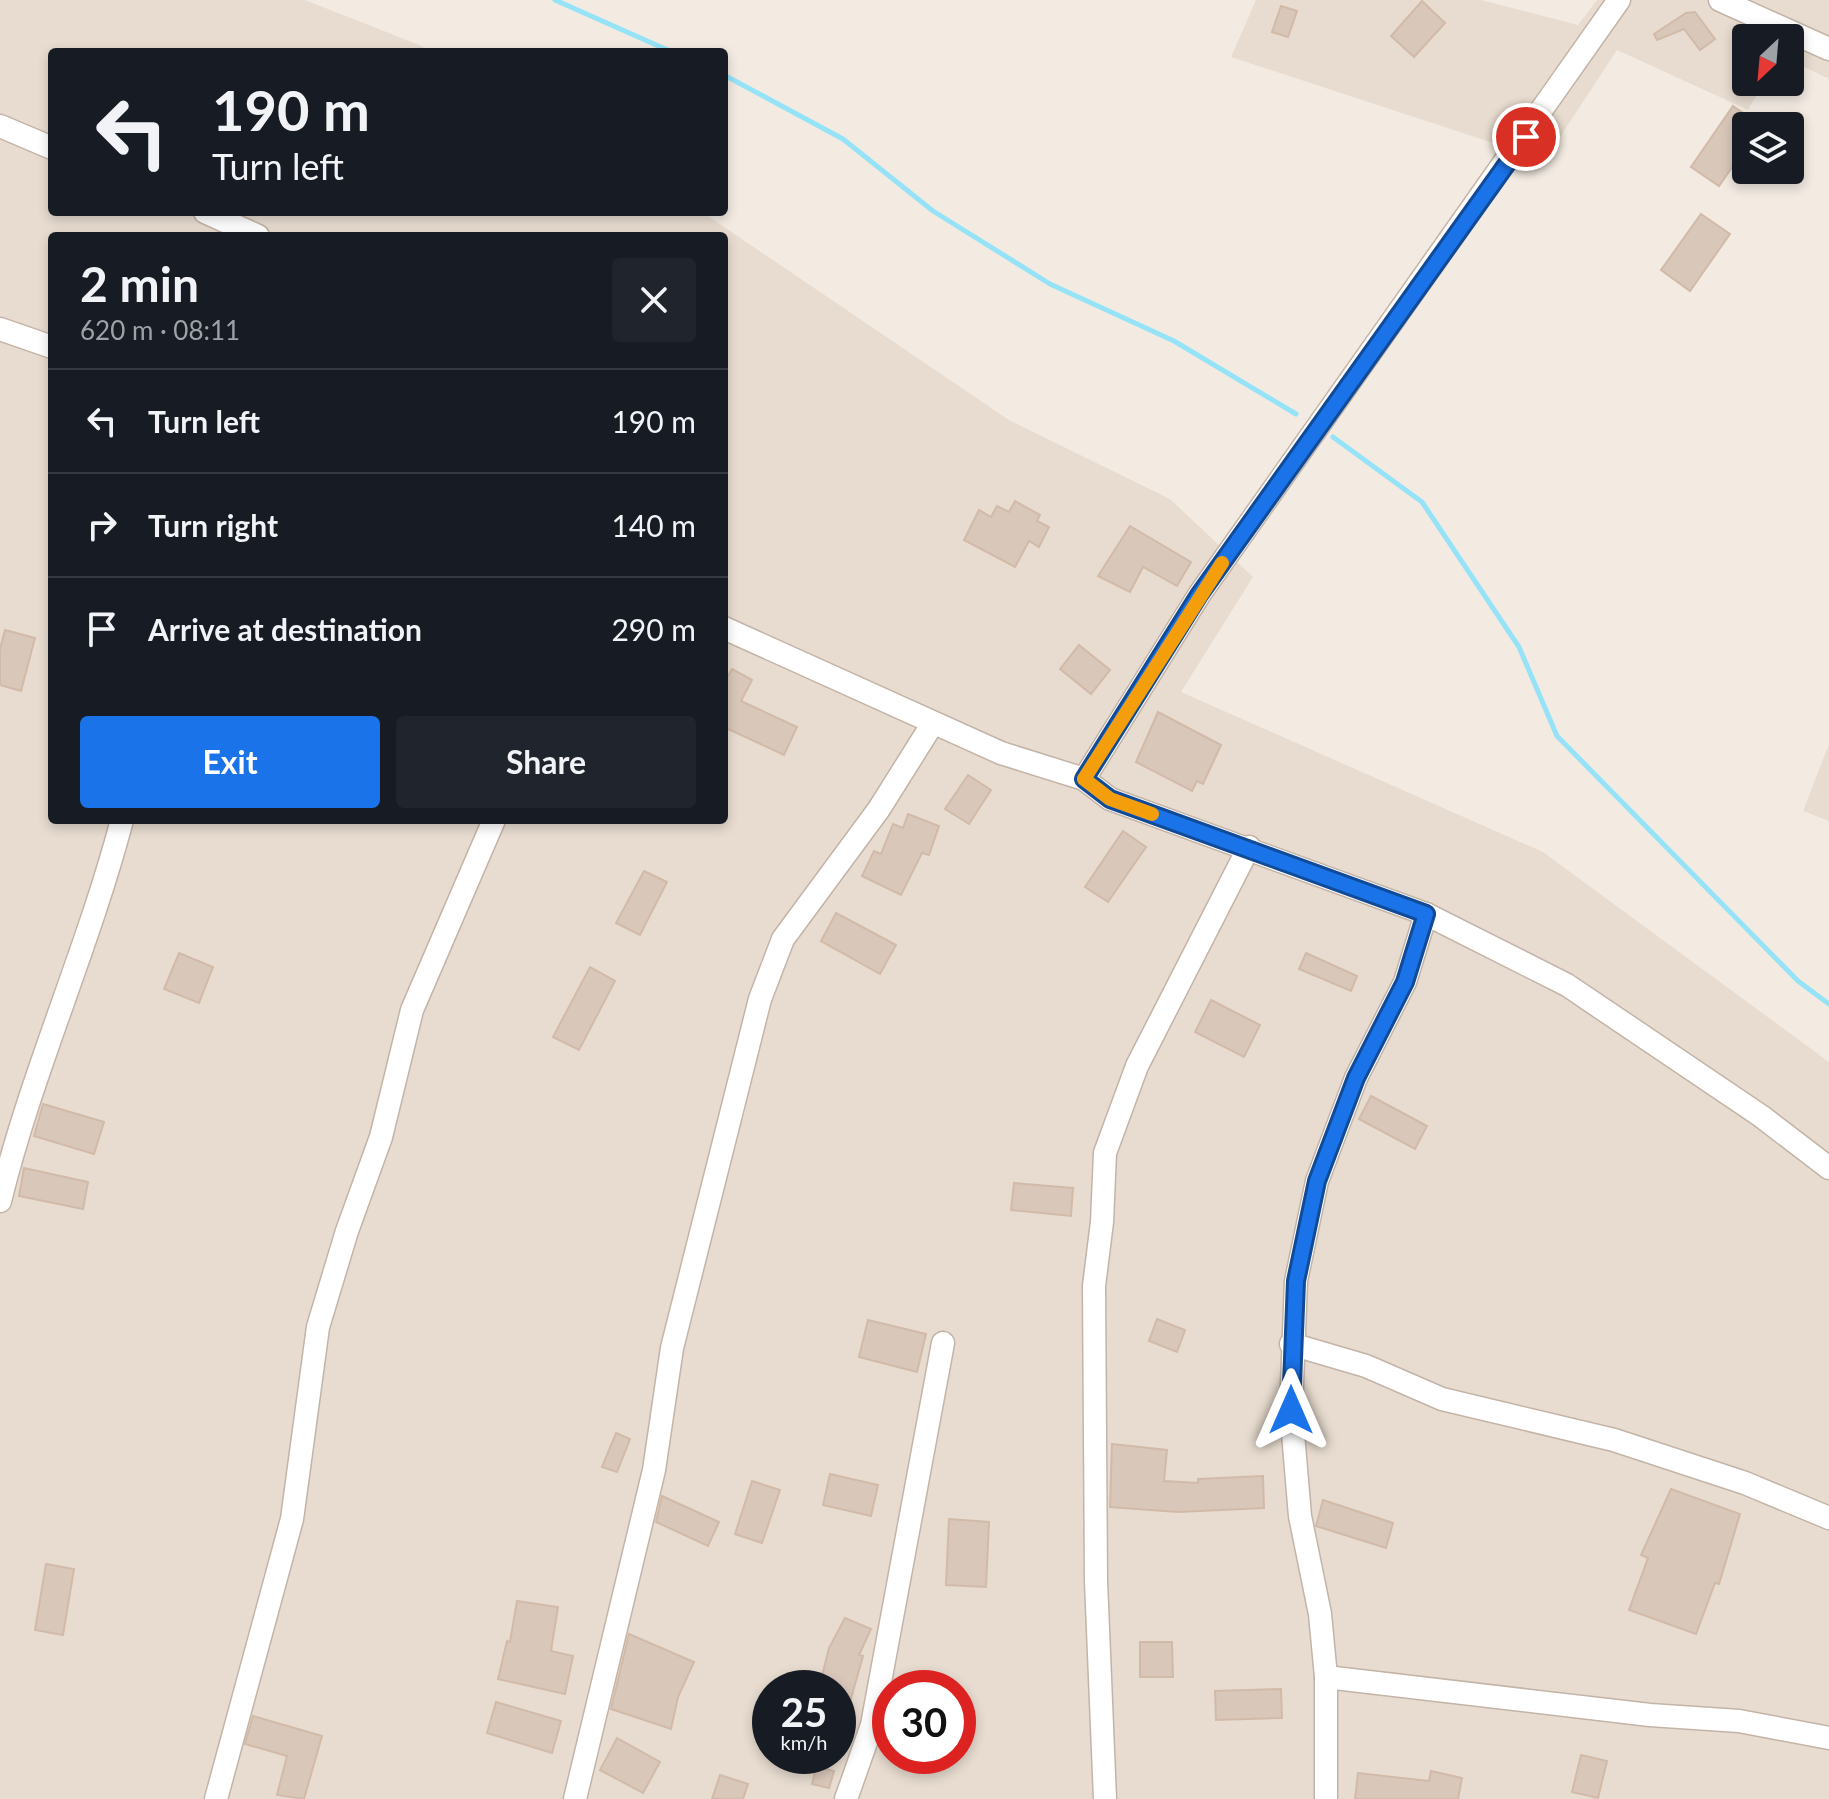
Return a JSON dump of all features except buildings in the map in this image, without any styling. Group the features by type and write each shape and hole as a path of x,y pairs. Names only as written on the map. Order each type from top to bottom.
{"street":[{"path":"1084,779 1199,595 1544,112 1619,0"},
{"path":"1720,0 1829,49"},
{"path":"0,126 48,146"},
{"path":"214,216 249,232"},
{"path":"0,329 48,346"},
{"path":"728,630 1001,753 1084,779 1110,799 1249,847 1426,914 1567,985 1761,1116 1829,1168"},
{"path":"575,1799 654,1470 672,1348 760,999 783,939 879,809 933,723"},
{"path":"0,1201 19,1126 100,905 121,824"},
{"path":"216,1799 292,1519 318,1327 347,1231 381,1137 412,1010 492,824"},
{"path":"1105,1799 1096,1581 1094,1286 1102,1222 1105,1153 1137,1066 1249,847"},
{"path":"1326,1799 1326,1677 1320,1614 1300,1516 1291,1410 1291,1344 1296,1281 1317,1181 1356,1078 1405,982 1426,914"},
{"path":"846,1799 872,1725 943,1343"},
{"path":"1291,1344 1366,1366 1442,1399 1614,1440 1745,1483 1829,1518"},
{"path":"1326,1677 1650,1715 1739,1721 1829,1738"}],"shaded area":[{"path":"0,0 305,0 424,48 48,48 48,216 708,216 1009,420 1170,499 1253,577 1181,692 1543,852 1829,1062 1829,1799 0,1799"},
{"path":"1256,0 1481,0 1578,25 1597,0 1829,0 1829,79 1804,67 1804,24 1732,24 1732,96 1756,96 1748,110 1617,50 1545,160 1231,57"},
{"path":"1829,744 1829,821 1803,811"}],"waterway":[{"path":"555,0 663,48"},
{"path":"728,77 843,139 933,211 1050,284 1174,341 1296,414"},
{"path":"1333,437 1422,502 1519,647 1557,736 1798,981 1829,1004"}],"slow traffic":[{"path":"1152,814 1110,799 1084,779 1222,563"}],"route":[{"path":"1291,1410 1291,1344 1296,1281 1317,1181 1356,1078 1405,982 1426,914 1249,847 1110,799 1084,779 1199,595 1526,137"}]}
